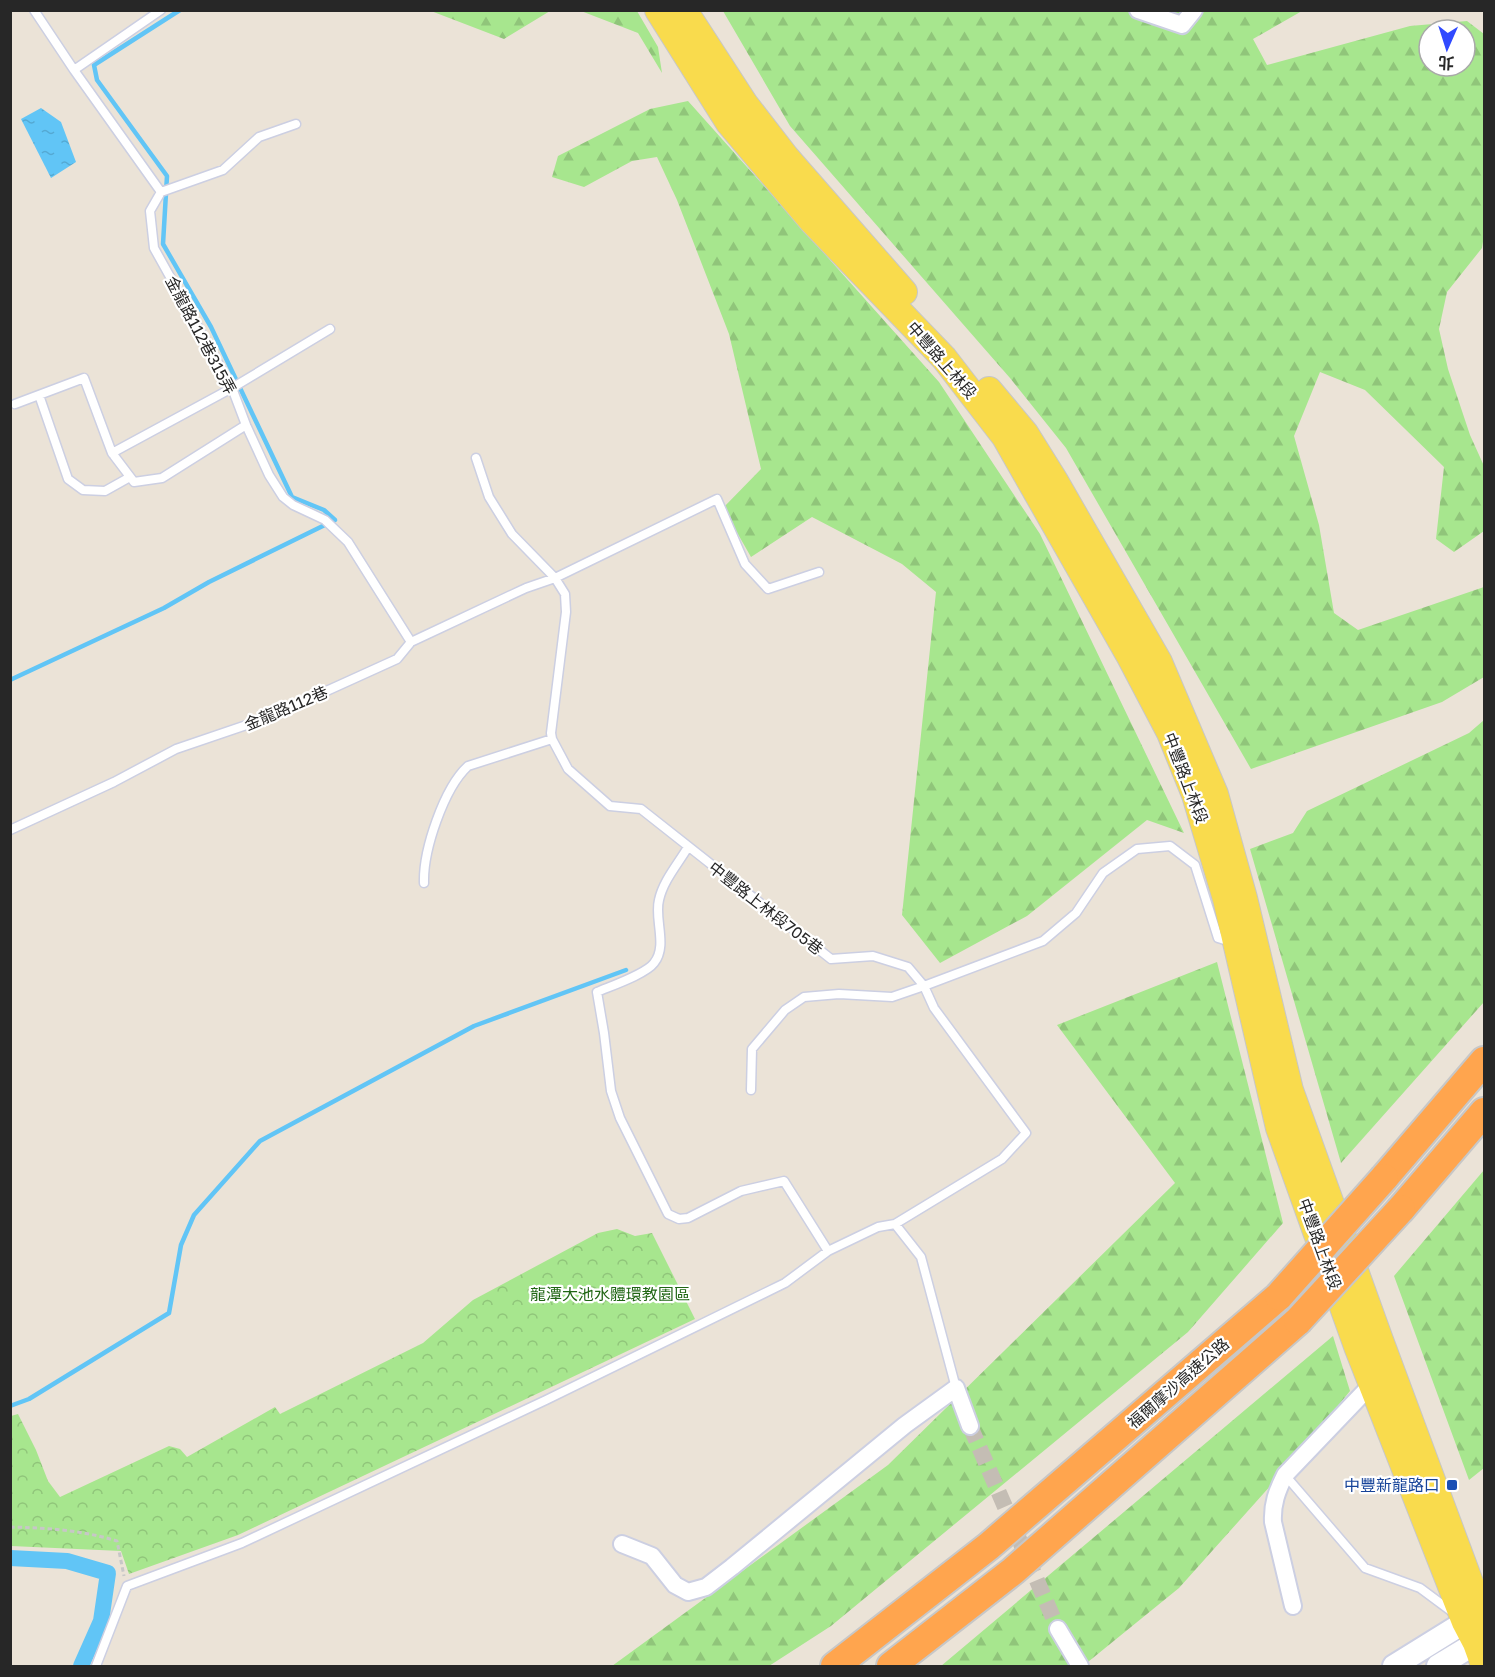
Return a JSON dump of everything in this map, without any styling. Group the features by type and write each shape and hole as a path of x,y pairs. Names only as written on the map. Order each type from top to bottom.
{"highway":[{"name":"福爾摩沙高速公路","path":"835,1666 989,1546 1279,1296 1485,1061"},
{"name":"福爾摩沙高速公路","path":"891,1666 1013,1571 1298,1321 1401,1209 1485,1112"}],"main road":[{"name":"中豐路上林段","path":"658,10 729,123 812,221 944,358 1005,437 1129,655 1170,733 1195,795 1226,899 1244,940 1290,1090 1380,1340 1479,1634"},
{"name":"中豐路上林段","path":"684,10 745,104 779,148 1025,433 1159,662 1215,794 1244,898 1244,940 1279,1128 1372,1384 1479,1634"}],"street":[{"path":"1138,10 1182,25 1194,10"},
{"path":"1293,1606 1273,1515 1276,1493 1285,1475 1372,1384"},
{"path":"622,1544 652,1556 675,1585 688,1592 706,1587 905,1425 956,1388 970,1426"},
{"path":"1058,1629 1080,1666"},
{"path":"1394,1666 1479,1634"},
{"path":"1438,1666 1479,1634"}],"lane":[{"path":"33,10 161,192 223,170 259,137 296,124"},
{"path":"74,70 161,10"},
{"name":"金龍路112巷315弄","path":"161,192 150,211 154,248 232,388 269,475 283,497 293,505 325,520 348,542 411,642"},
{"path":"112,453 232,388 330,329"},
{"path":"15,404 84,378 112,453 134,482 162,478 246,425"},
{"path":"39,395 68,479 83,490 105,491 130,477"},
{"path":"424,883 423,868 433,828 459,773 468,766 552,739 566,612 565,594 555,578 512,534 489,497 476,458"},
{"name":"金龍路112巷","path":"10,830 114,782 176,749 267,718 396,659 411,642 526,588 555,578 717,499 745,564 768,589 819,572"},
{"name":"中豐路上林段705巷","path":"552,739 568,769 610,806 641,808 688,848 831,959 873,957 908,967 924,986 934,1008 1026,1133 1002,1159 895,1224"},
{"path":"751,1090 752,1049 785,1010 804,997 838,994 892,997 1043,941 1076,913 1102,873 1137,849 1170,846 1195,865 1218,938 1244,940"},
{"path":"688,848 662,889 658,903 660,948 658,958 652,966 597,992 611,1091 620,1118 668,1214 679,1219 688,1218 741,1191 784,1180 828,1251"},
{"path":"96,1666 127,1586 242,1543 546,1400 785,1283 828,1251 878,1227 895,1224 921,1257 956,1388"},
{"path":"1285,1475 1365,1568 1420,1588 1479,1634"}],"path":[{"path":"10,1527 66,1529 93,1534 117,1542 127,1586"}],"green space":[{"path":"431,11 550,11 504,39"},
{"path":"581,11 637,11 658,47 662,73 638,33"},
{"path":"723,11 1302,11 1253,39 1267,65 1417,25 1417,78 1477,78 1477,29 1484,34 1484,235 1482,248 1447,292 1439,329 1448,369 1470,435 1484,466 1484,531 1454,552 1436,539 1444,467 1365,390 1320,372 1294,436 1319,525 1334,613 1358,630 1484,587 1484,677 1442,702 1251,769 1066,448 1010,378 790,126"},
{"path":"688,101 939,382 1040,534 1184,833 1147,820 1027,916 940,963 902,915 936,592 902,564 812,517 751,557 723,508 761,469 729,334 677,200 657,157 632,161 584,187 552,177 558,156 650,109"},
{"path":"1484,720 1484,1002 1341,1163 1250,849 1293,833 1307,811 1469,733"},
{"path":"1217,962 1283,1223 1188,1332 831,1626 769,1666 612,1666 888,1465 1175,1183 1057,1025"},
{"path":"1484,1170 1484,1468 1469,1480 1394,1276"},
{"name":"龍潭大池水體環教園區","path":"617,1229 635,1236 652,1233 695,1319 238,1535 129,1574 121,1551 11,1546 11,1416 18,1414 48,1481 60,1497 169,1446 180,1449 187,1457 275,1407 280,1414 423,1343 473,1300 598,1233"},
{"path":"1333,1336 1350,1391 1298,1455 1179,1588 1083,1666 941,1666"}],"water":[{"path":"41,108 61,122 76,162 51,178 21,119"}],"waterway":[{"path":"10,680 164,608 209,582 335,520 324,510 292,497 211,327 163,244 167,176 97,80 94,65 180,10"},
{"path":"10,1406 29,1399 169,1313 181,1245 194,1215 260,1141 474,1026 626,970"},
{"path":"10,1558 67,1561 108,1573 101,1621 81,1666"}],"tunnel":[{"path":"970,1426 1058,1629"}],"place":[{"name":"中豐新龍路口","path":"1452,1485"}]}
